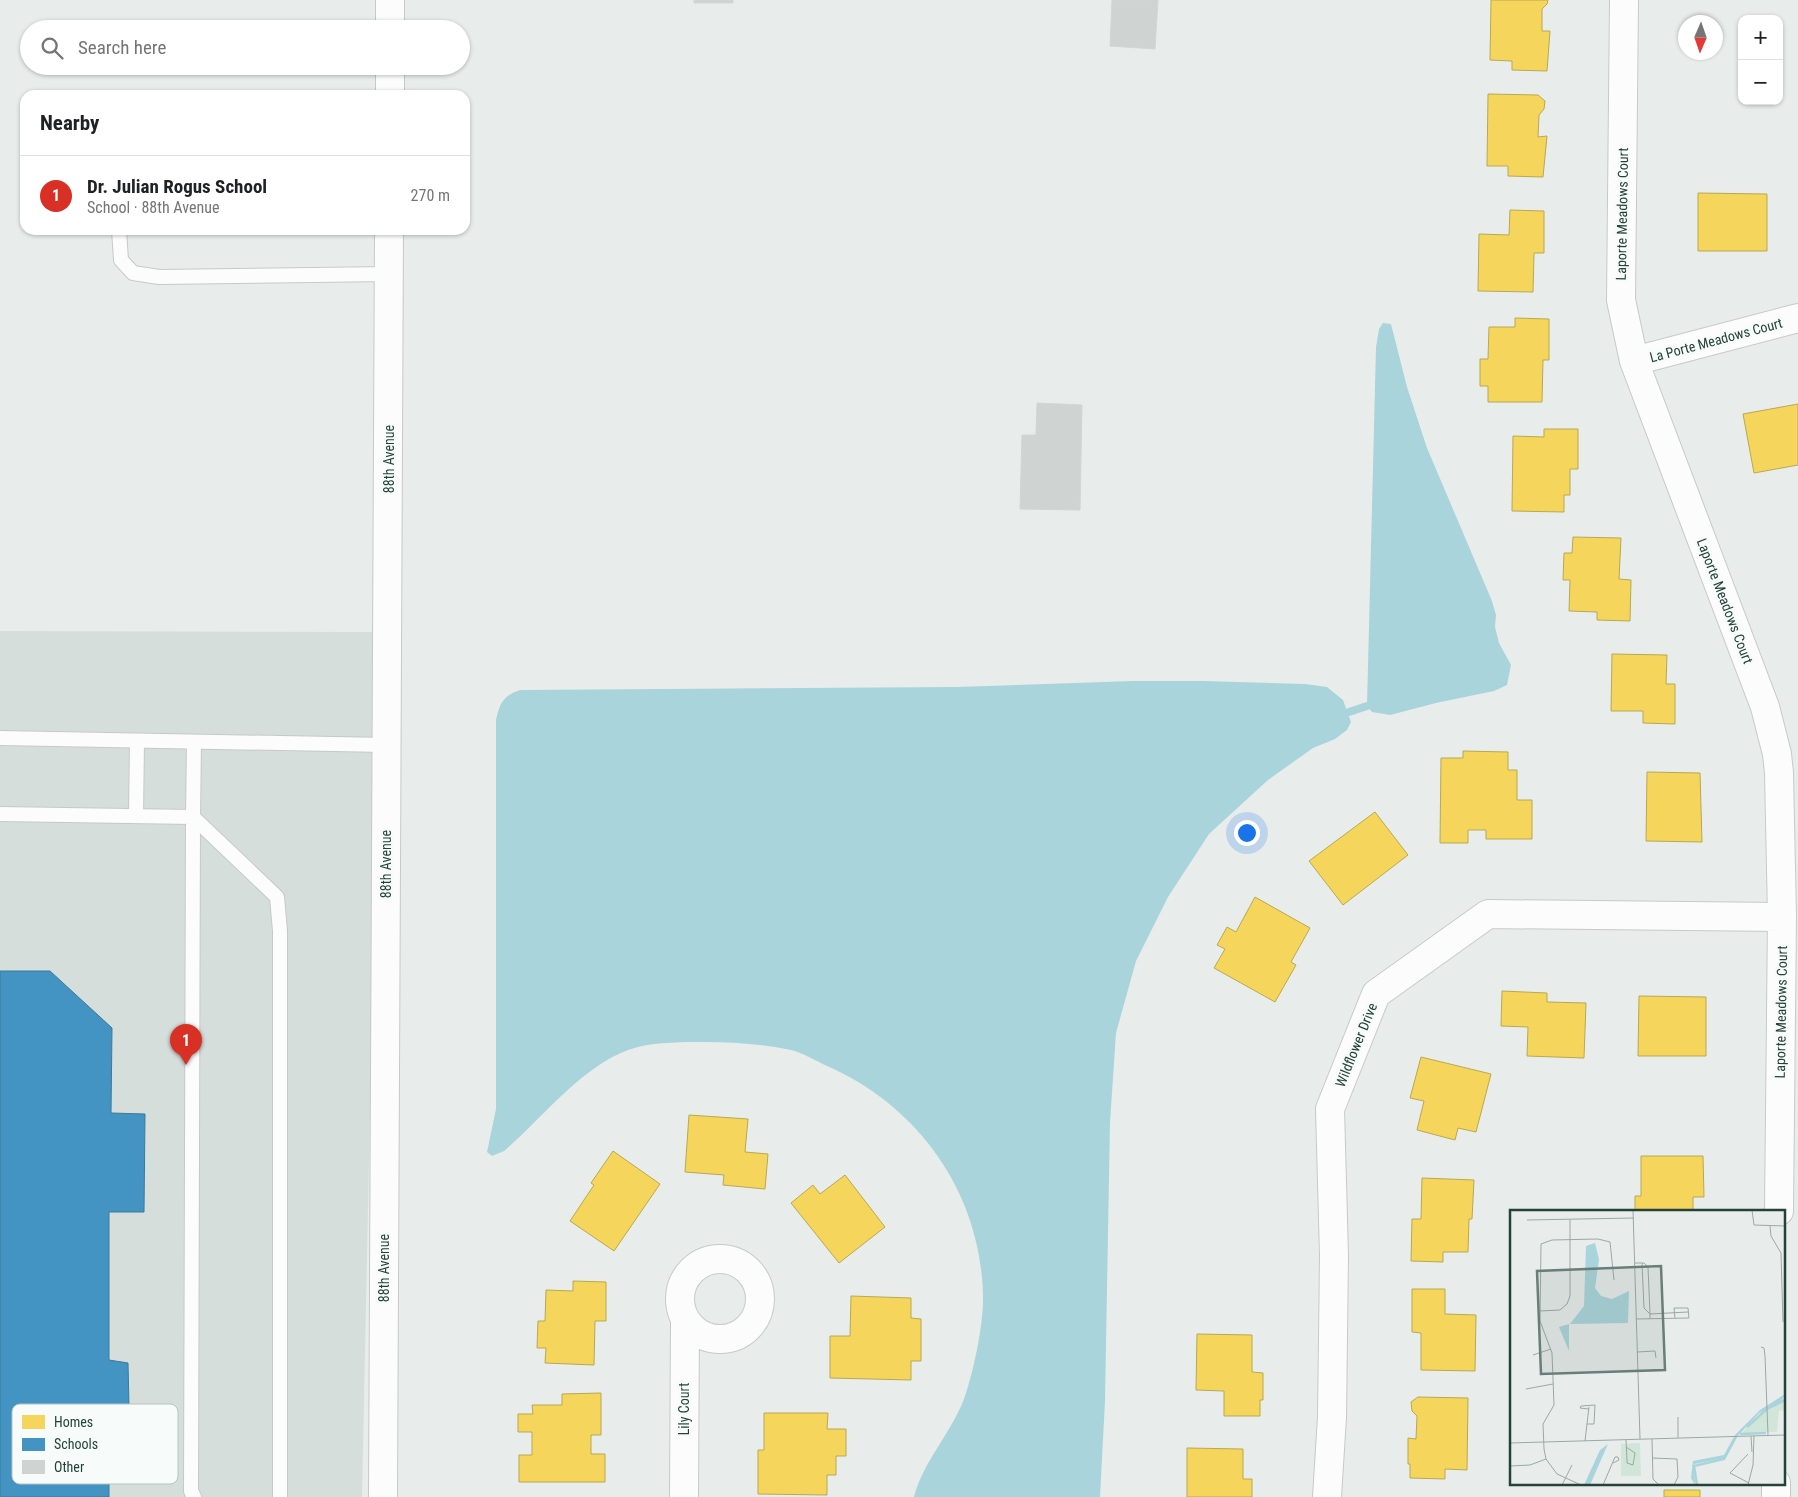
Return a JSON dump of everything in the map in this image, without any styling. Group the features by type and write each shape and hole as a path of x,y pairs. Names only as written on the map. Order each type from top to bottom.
{"street":[{"path":"390,0 390,20"},
{"name":"Laporte Meadows Court","path":"1624,0 1621,300 1634,362 1765,707 1773,733 1780,773 1782,917 1779,1210"},
{"path":"390,75 390,90"},
{"name":"88th Avenue","path":"383,1497 389,235"},
{"name":"La Porte Meadows Court","path":"1634,362 1798,318"},
{"name":"Wildflower Drive","path":"1327,1497 1332,1417 1334,1256 1330,1109 1376,994 1488,914 1782,917"},
{"name":"Lily Court","path":"684,1497 685,1321"},
{"path":"1776,1484 1776,1497"}],"lane":[{"path":"119,235 121,260 134,273 159,277 389,274"},
{"path":"0,738 387,745"},
{"path":"136,816 137,741"},
{"path":"194,742 191,1491 194,1497"},
{"path":"0,814 193,817 277,897 280,931 280,1497"}],"shaded area":[{"path":"0,631 380,632 362,1497 0,1497"}],"water":[{"path":"1383,323 1391,324 1407,387 1427,448 1492,601 1496,615 1495,627 1499,643 1511,665 1507,685 1494,691 1390,715 1372,712 1367,706 1376,347 1379,329"},
{"path":"1133,681 1305,684 1327,687 1343,700 1351,722 1347,730 1335,739 1313,748 1268,780 1209,834 1168,897 1136,961 1116,1033 1110,1122 1105,1401 1100,1497 914,1497 930,1460 952,1424 964,1399 977,1350 983,1300 980,1262 972,1226 958,1192 940,1160 918,1131 891,1105 861,1084 809,1057 791,1050 726,1042 654,1044 638,1047 619,1054 601,1064 566,1092 504,1151 492,1156 487,1152 496,1109 497,714 503,701 520,690 956,687"}],"building: Homes":[{"path":"1491,0 1548,0 1542,9 1542,31 1550,31 1547,71 1512,70 1512,61 1490,60"},
{"path":"1488,94 1538,95 1545,101 1544,109 1539,115 1538,137 1547,136 1543,177 1508,176 1508,166 1487,166"},
{"path":"1698,193 1767,194 1767,251 1698,251"},
{"path":"1510,210 1544,211 1544,253 1534,253 1533,292 1478,291 1479,234 1509,235"},
{"path":"1515,318 1549,319 1549,360 1543,360 1542,402 1488,402 1488,386 1480,386 1480,359 1488,359 1489,327 1515,327"},
{"path":"1798,404 1798,465 1754,473 1743,414"},
{"path":"1544,429 1578,429 1578,469 1570,469 1570,495 1564,495 1564,512 1512,511 1513,436 1544,437"},
{"path":"1573,537 1621,538 1619,579 1631,580 1630,621 1597,620 1597,612 1569,611 1570,580 1563,580 1564,553 1572,553"},
{"path":"1612,654 1667,655 1666,684 1675,684 1675,724 1643,723 1643,711 1611,711"},
{"path":"1463,751 1508,752 1508,770 1517,770 1517,800 1532,800 1532,839 1486,839 1486,830 1468,830 1468,843 1440,843 1441,758 1463,758"},
{"path":"1647,772 1700,773 1702,842 1646,841"},
{"path":"1375,812 1408,855 1343,905 1309,861"},
{"path":"1255,897 1310,928 1291,962 1296,965 1275,1002 1214,968 1225,949 1217,945 1227,927 1236,932"},
{"path":"1502,991 1547,993 1547,1002 1586,1003 1584,1058 1527,1056 1528,1027 1501,1026"},
{"path":"1639,996 1706,997 1706,1056 1638,1056"},
{"path":"1421,1057 1491,1074 1476,1132 1458,1128 1455,1140 1417,1130 1424,1101 1410,1098"},
{"path":"689,1115 748,1119 745,1152 768,1154 765,1189 723,1185 724,1175 685,1172"},
{"path":"613,1151 660,1184 614,1251 570,1221 594,1185 591,1183"},
{"path":"1641,1156 1703,1156 1704,1197 1693,1197 1693,1210 1635,1210 1635,1196 1641,1196"},
{"path":"845,1175 885,1227 839,1263 791,1203 813,1185 820,1194"},
{"path":"1422,1178 1474,1180 1472,1219 1469,1219 1468,1252 1443,1252 1443,1262 1411,1261 1412,1219 1421,1219"},
{"path":"573,1281 606,1282 606,1321 595,1321 594,1365 545,1363 546,1348 537,1348 538,1321 545,1321 546,1290 573,1291"},
{"path":"1412,1289 1445,1289 1445,1314 1476,1315 1475,1371 1421,1370 1421,1333 1412,1332"},
{"path":"851,1296 911,1298 911,1318 921,1319 921,1361 911,1361 911,1380 830,1378 830,1336 850,1336"},
{"path":"1197,1334 1252,1335 1252,1372 1263,1373 1263,1400 1260,1400 1260,1416 1224,1416 1224,1391 1196,1390"},
{"path":"601,1393 601,1435 591,1435 591,1454 605,1454 605,1482 519,1482 519,1455 532,1455 532,1432 518,1432 518,1414 533,1414 532,1405 562,1405 562,1394"},
{"path":"1418,1397 1468,1398 1467,1470 1445,1469 1445,1479 1410,1478 1408,1438 1416,1439 1417,1416 1412,1411 1411,1402"},
{"path":"764,1413 828,1413 827,1429 846,1429 846,1456 836,1456 836,1475 827,1475 827,1495 758,1494 758,1450 764,1450"},
{"path":"1187,1448 1243,1449 1243,1479 1252,1479 1252,1497 1187,1497"},
{"path":"1664,1490 1700,1490 1700,1497 1664,1497"}],"building: Schools":[{"path":"0,971 50,971 112,1028 111,1113 145,1114 144,1212 109,1212 109,1360 128,1363 129,1404 12,1404 12,1484 109,1484 109,1497 0,1497"}],"building: Other":[{"path":"694,0 733,0 733,3 694,3"},
{"path":"1112,0 1158,0 1155,49 1110,46"},
{"path":"1037,403 1082,405 1080,510 1020,509 1022,435 1036,435"}],"waterway":[{"path":"1349,712 1367,706"}],"place":[{"name":"Dr. Julian Rogus School","path":"186,1065"}]}
